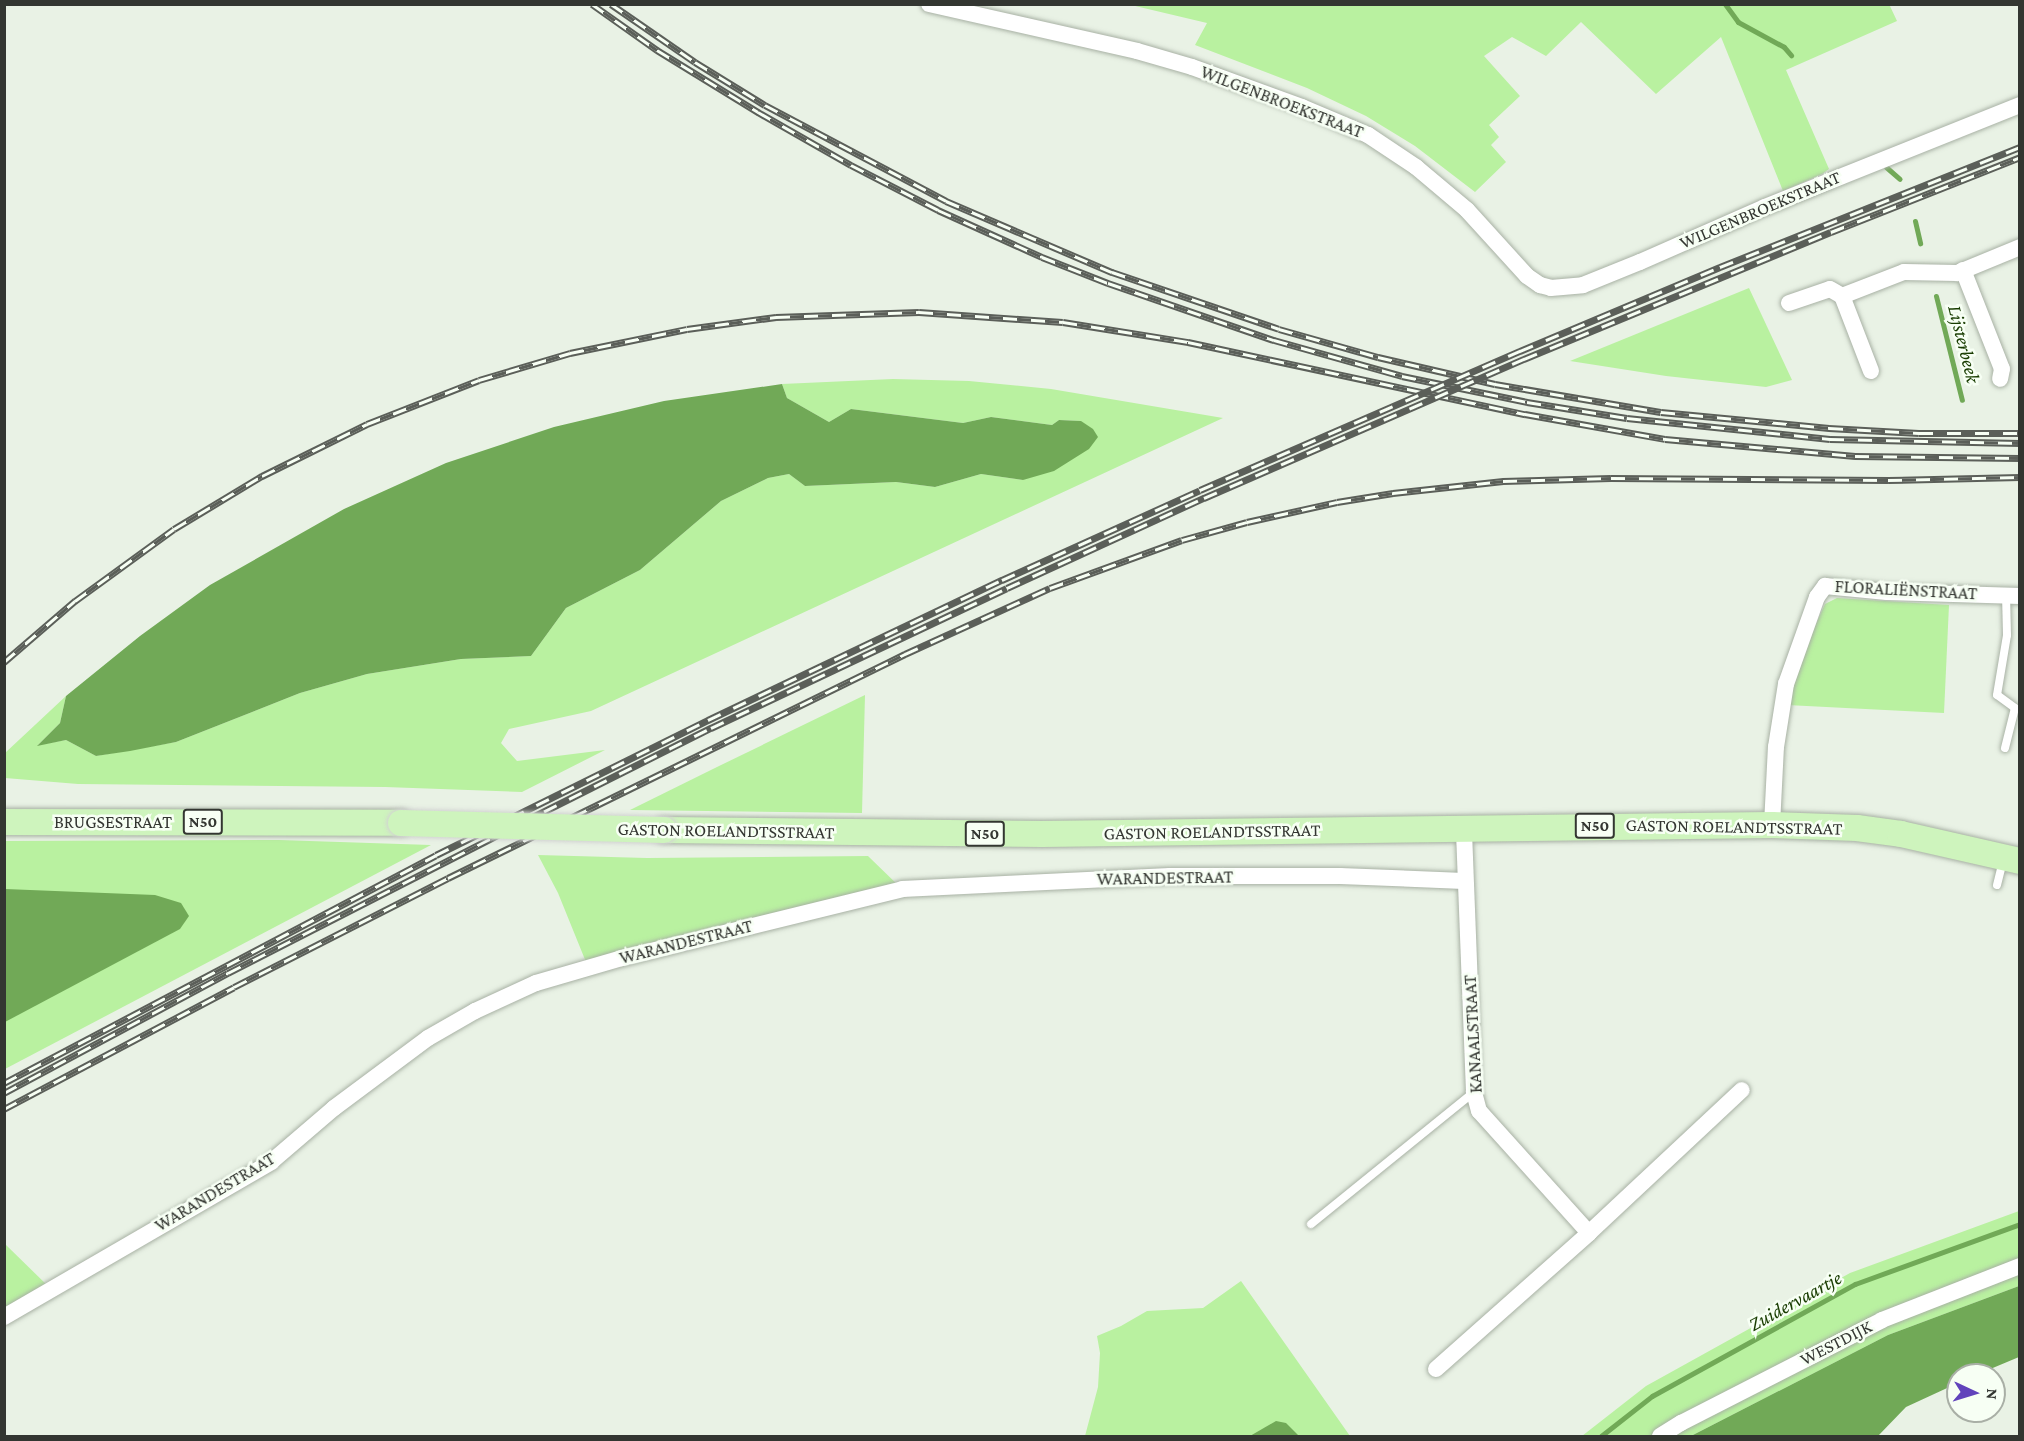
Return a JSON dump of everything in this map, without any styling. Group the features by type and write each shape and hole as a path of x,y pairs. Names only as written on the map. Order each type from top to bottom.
{"main road":[{"name":"BRUGSESTRAAT","path":"4,822 401,823"},
{"name":"GASTON ROELANDTSSTRAAT","path":"401,823 664,830 1042,834 1772,825 1857,828 1901,834 2012,859"}],"street":[{"name":"WILGENBROEKSTRAAT","path":"929,4 1137,51 1192,67 1302,106 1368,135 1416,166 1467,210 1527,276 1539,285 1551,288 1583,285 1883,158 2019,105"},
{"path":"1842,296 1904,272 1957,273 2019,247"},
{"path":"1963,270 2002,369 2000,379"},
{"path":"1789,303 1830,289 1842,296 1871,371"},
{"name":"FLORALIËNSTRAAT","path":"1772,825 1776,747 1786,684 1817,597 1825,586 1887,592 2013,596"},
{"name":"KANAALSTRAAT","path":"1464,828 1464,881 1474,1092 1479,1110 1589,1233"},
{"name":"WARANDESTRAAT","path":"4,1317 271,1162 334,1108 428,1038 475,1011 536,983 622,958 902,889 1170,876 1340,876 1464,881"},
{"path":"1436,1369 1589,1233 1742,1090"},
{"name":"WESTDIJK","path":"1660,1437 1681,1423 1882,1320 2019,1266"}],"lane":[{"path":"2005,748 2015,708 1998,695 2013,596"},
{"path":"1997,885 2012,859"},
{"path":"1311,1224 1474,1092"}],"shaded area":[{"path":"1889,4 1897,21 1786,70 1829,169 1822,174 1783,191 1721,37 1656,94 1581,22 1546,56 1512,37 1484,56 1520,96 1489,125 1499,137 1491,145 1506,162 1475,192 1415,146 1366,116 1307,88 1195,45 1207,23 1131,5"},
{"path":"1749,288 1792,380 1766,387 1666,376 1570,361"},
{"path":"893,379 969,381 1051,389 1223,418 591,711 509,729 501,743 517,761 605,750 522,792 385,787 78,784 5,778 5,753 66,696 60,723 38,745 66,740 96,756 176,742 300,693 367,674 461,659 531,656 566,608 640,570 721,501 768,478 789,474 805,486 896,482 935,487 981,474 1023,480 1081,421 1059,420 1052,425 991,417 963,423 851,409 829,422 787,398 782,384"},
{"path":"782,384 787,398 829,422 851,409 963,423 991,417 1052,425 1059,420 1081,421 1093,429 1098,437 1089,449 1054,471 1023,480 981,474 935,487 896,482 805,486 789,474 768,478 721,501 640,570 566,608 531,656 461,659 367,674 300,693 176,742 130,751 96,756 66,740 37,746 60,723 66,696 140,636 210,585 344,509 446,463 554,427 664,401"},
{"path":"1837,598 1949,605 1944,713 1787,705 1811,635 1825,604"},
{"path":"865,695 862,813 630,810 717,767"},
{"path":"279,840 431,845 5,1069 5,841"},
{"path":"538,855 647,858 868,856 902,889 588,967 558,893"},
{"path":"5,889 155,895 181,903 189,916 180,929 5,1022"},
{"path":"2019,1211 2019,1286 1888,1335 1691,1436 1582,1436 1646,1386 1850,1273"},
{"path":"4,1243 51,1289 4,1317"},
{"path":"1241,1281 1350,1436 1085,1436 1098,1387 1100,1353 1097,1336 1147,1311 1203,1308"},
{"path":"2019,1286 2019,1357 2005,1363 1946,1363 1946,1389 1906,1407 1878,1436 1691,1436 1888,1335"},
{"path":"1276,1421 1286,1423 1299,1436 1250,1436"}],"waterway":[{"name":"Lijsterbeek","path":"1725,4 1738,22 1784,47 1791,55"},
{"name":"Lijsterbeek","path":"1886,167 1900,179"},
{"name":"Lijsterbeek","path":"1915,221 1920,243"},
{"name":"Lijsterbeek","path":"1936,296 1962,400"},
{"name":"Zuidervaartje","path":"1601,1436 1652,1396 1855,1284 2020,1224"}],"railway":[{"path":"592,4 657,50 758,112 851,165 938,210 1042,257 1108,283 1274,340 1402,376 1527,402 1627,418 1830,439 2020,443"},
{"path":"611,4 695,62 765,105 946,201 1112,272 1279,329 1378,357 1495,384 1661,412 1829,428 1919,433 2020,433"},
{"path":"4,1083 436,855 708,720 1002,580 1200,490 1520,351 1720,267 2020,147"},
{"path":"4,1093 228,973 519,824 711,728 1007,588 1204,498 1524,359 1831,232 2020,157"},
{"path":"4,662 75,601 174,529 262,476 367,424 479,380 570,353 687,329 776,317 919,312 1063,322 1188,342 1525,414 1665,439 1855,456 2020,458"},
{"path":"4,1109 234,987 448,878 905,654 1050,588 1182,540 1247,522 1337,502 1393,493 1503,481 1611,478 1888,480 2020,477"}]}
